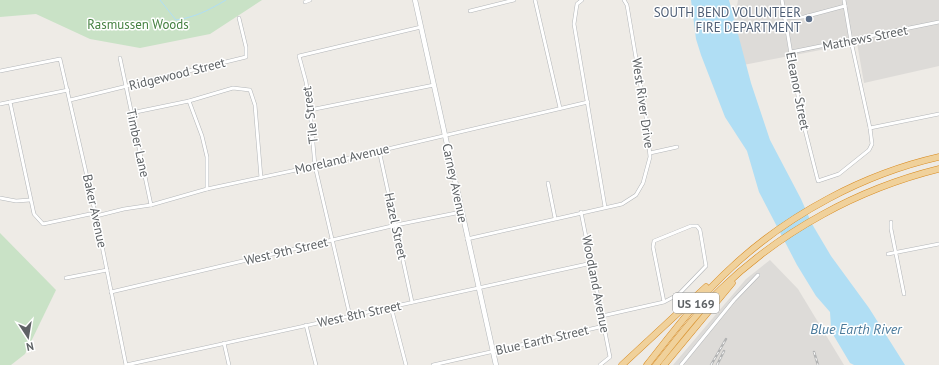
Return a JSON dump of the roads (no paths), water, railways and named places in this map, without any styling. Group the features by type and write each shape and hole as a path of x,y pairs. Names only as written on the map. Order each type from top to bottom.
{"highway":[{"name":"US 169","path":"647,365 700,299 732,266 753,248 820,204 872,178 939,156"},
{"name":"US 169","path":"656,365 703,307 749,264 760,256 825,213 877,189 939,169"},
{"path":"664,365 749,264"},
{"path":"622,365 732,266"}],"main road":[{"name":"Carney Avenue","path":"415,0 496,365"}],"street":[{"path":"305,2 310,0"},
{"path":"470,11 514,0"},
{"path":"535,0 560,108"},
{"path":"582,0 577,4 574,24 605,207"},
{"name":"West River Drive","path":"467,239 581,212 622,204 636,195 643,183 650,153 647,123 627,5 624,0"},
{"name":"Eleanor Street","path":"782,0 801,114 818,181 839,174 869,150 872,144 870,128"},
{"path":"844,0 851,41 870,128 939,114"},
{"path":"784,18 804,17 845,6"},
{"name":"Ridgewood Street","path":"70,100 246,57 246,47 239,18"},
{"name":"Mathews Street","path":"791,52 939,22"},
{"name":"Tile Street","path":"350,316 315,166 306,82 299,56 421,27"},
{"name":"Timber Lane","path":"120,58 151,205"},
{"name":"Baker Avenue","path":"0,71 60,59 96,216 126,365"},
{"path":"310,110 434,85"},
{"path":"131,112 189,101 233,88 250,90 256,118 261,178"},
{"path":"0,104 68,90"},
{"path":"189,101 202,136 207,157 207,189"},
{"name":"Moreland Avenue","path":"10,102 30,200 36,218 43,224 90,214 96,216 124,208 151,205 207,189 315,166 588,102"},
{"path":"650,153 678,147"},
{"name":"Hazel Street","path":"379,150 412,302"},
{"path":"548,183 556,218"},
{"path":"0,198 16,201 30,200"},
{"name":"West 9th Street","path":"111,292 396,225 461,212"},
{"name":"Woodland Avenue","path":"581,212 610,357 600,365"},
{"path":"891,222 895,252 904,294"},
{"name":"Blue Earth Street","path":"602,316 664,302 679,294 706,266 700,230 697,226 692,226 654,242 653,246 664,302"},
{"path":"888,254 939,244"},
{"name":"West 8th Street","path":"126,365 592,263"},
{"path":"66,278 107,270"},
{"path":"681,365 734,300 758,275"},
{"path":"391,306 406,365"},
{"path":"306,325 316,365"},
{"name":"Blue Earth Street","path":"432,365 604,326"},
{"path":"224,343 229,365"}],"water":[{"name":"Blue Earth River","path":"691,0 729,0 751,83 770,140 801,199 812,224 831,256 869,308 905,365 854,365 850,363 834,336 831,327 830,312 816,296 797,265 759,192 747,151 725,117 696,39"}],"waterway":[{"path":"160,0 176,20 202,13 226,0"}],"railway":[{"path":"711,365 726,339"},
{"path":"717,365 724,351"},
{"path":"814,352 818,365"}],"place":[{"name":"SOUTH BEND VOLUNTEER FIRE DEPARTMENT","path":"809,19"}],"park label":[{"name":"Rasmussen Woods","path":"138,24"}]}
